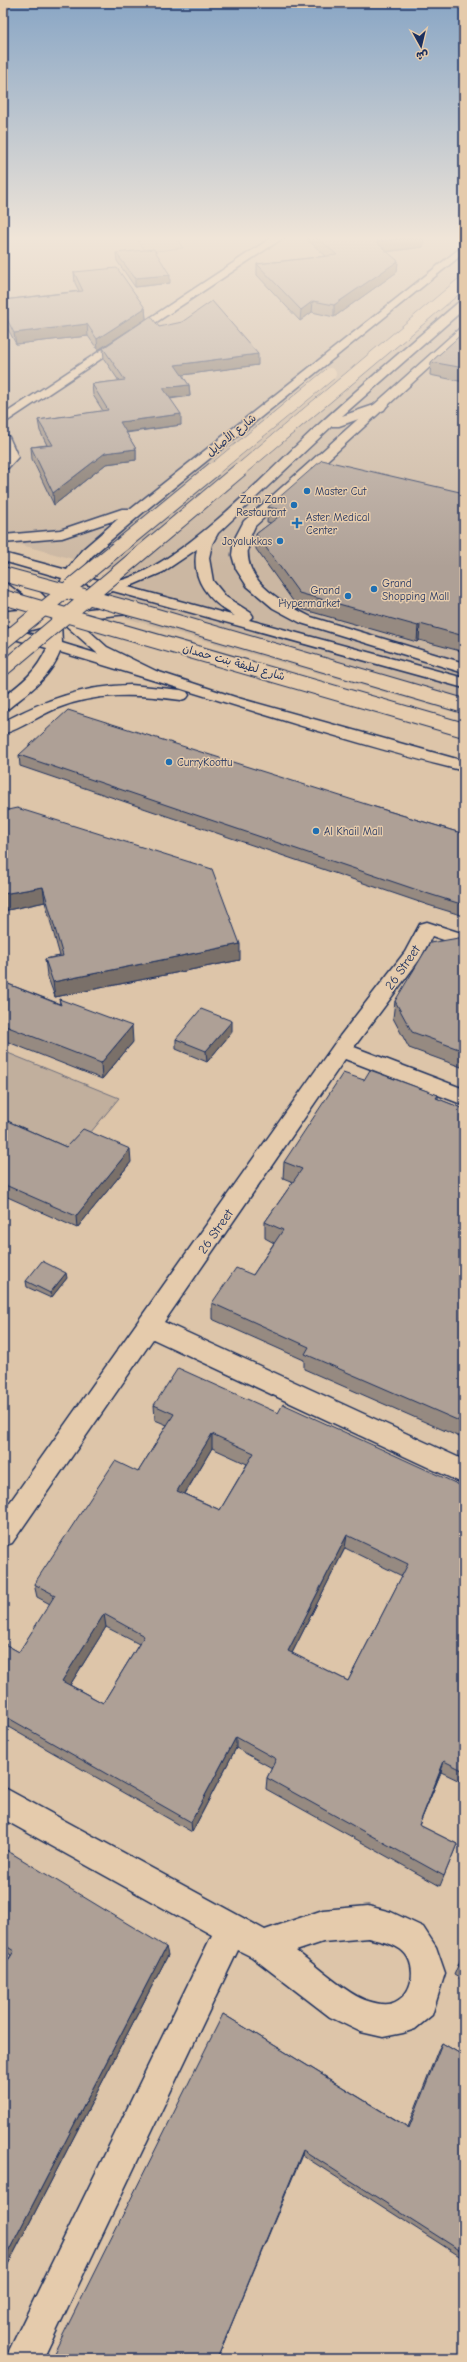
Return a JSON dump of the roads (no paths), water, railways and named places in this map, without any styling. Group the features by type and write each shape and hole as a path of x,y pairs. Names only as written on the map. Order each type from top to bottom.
{"street":[{"path":"3,420 114,346"},
{"name":"شارع الأصايل","path":"3,705 37,677 48,663 54,646 66,586 71,574 87,553 141,506 341,346"},
{"path":"3,669 387,346"},
{"path":"3,606 42,603 114,587 168,563 212,530 322,428 415,346"},
{"path":"446,346 249,524 241,534 240,557 250,580 260,591 273,602 300,618 464,668"},
{"path":"4,635 342,365"},
{"path":"322,428 380,407"},
{"path":"3,437 12,457 3,465"},
{"path":"3,539 47,536 72,531 141,506"},
{"path":"212,530 203,549 202,559 205,581 210,589 230,607 284,633"},
{"path":"3,557 71,574 464,684"},
{"path":"3,574 28,590 59,618 102,650 151,674"},
{"name":"شارع لطيفة بنت حمدان","path":"3,574 150,614 464,706"},
{"name":"شارع لطيفة بنت حمدان","path":"3,597 240,663 464,730"},
{"path":"4,635 59,618 114,610 156,610 191,615 261,632 284,633"},
{"path":"4,635 54,646 151,674 232,701 464,766"},
{"path":"3,729 40,708 62,699 114,689 140,689 232,701"},
{"name":"26 Street","path":"3,1534 341,1050 413,955 427,928 464,941"},
{"path":"341,1050 464,1096"},
{"path":"148,1326 464,1472"},
{"path":"6,1810 232,1928 263,1946 342,2006 361,2016 383,2021 403,2017 420,2003 429,1973 425,1958 412,1938 391,1928 368,1922 323,1926 263,1946"},
{"path":"24,2359 232,1928"}],"place":[{"name":"Master Cut","path":"307,491"},
{"name":"Zam Zam Restaurant","path":"294,505"},
{"name":"Aster Medical Center","path":"297,523"},
{"name":"Joyalukkas","path":"280,541"},
{"name":"Grand Shopping Mall","path":"374,589"},
{"name":"Grand Hypermarket","path":"348,596"},
{"name":"CurryKoottu","path":"169,762"},
{"name":"Al Khail Mall","path":"316,831"}]}
